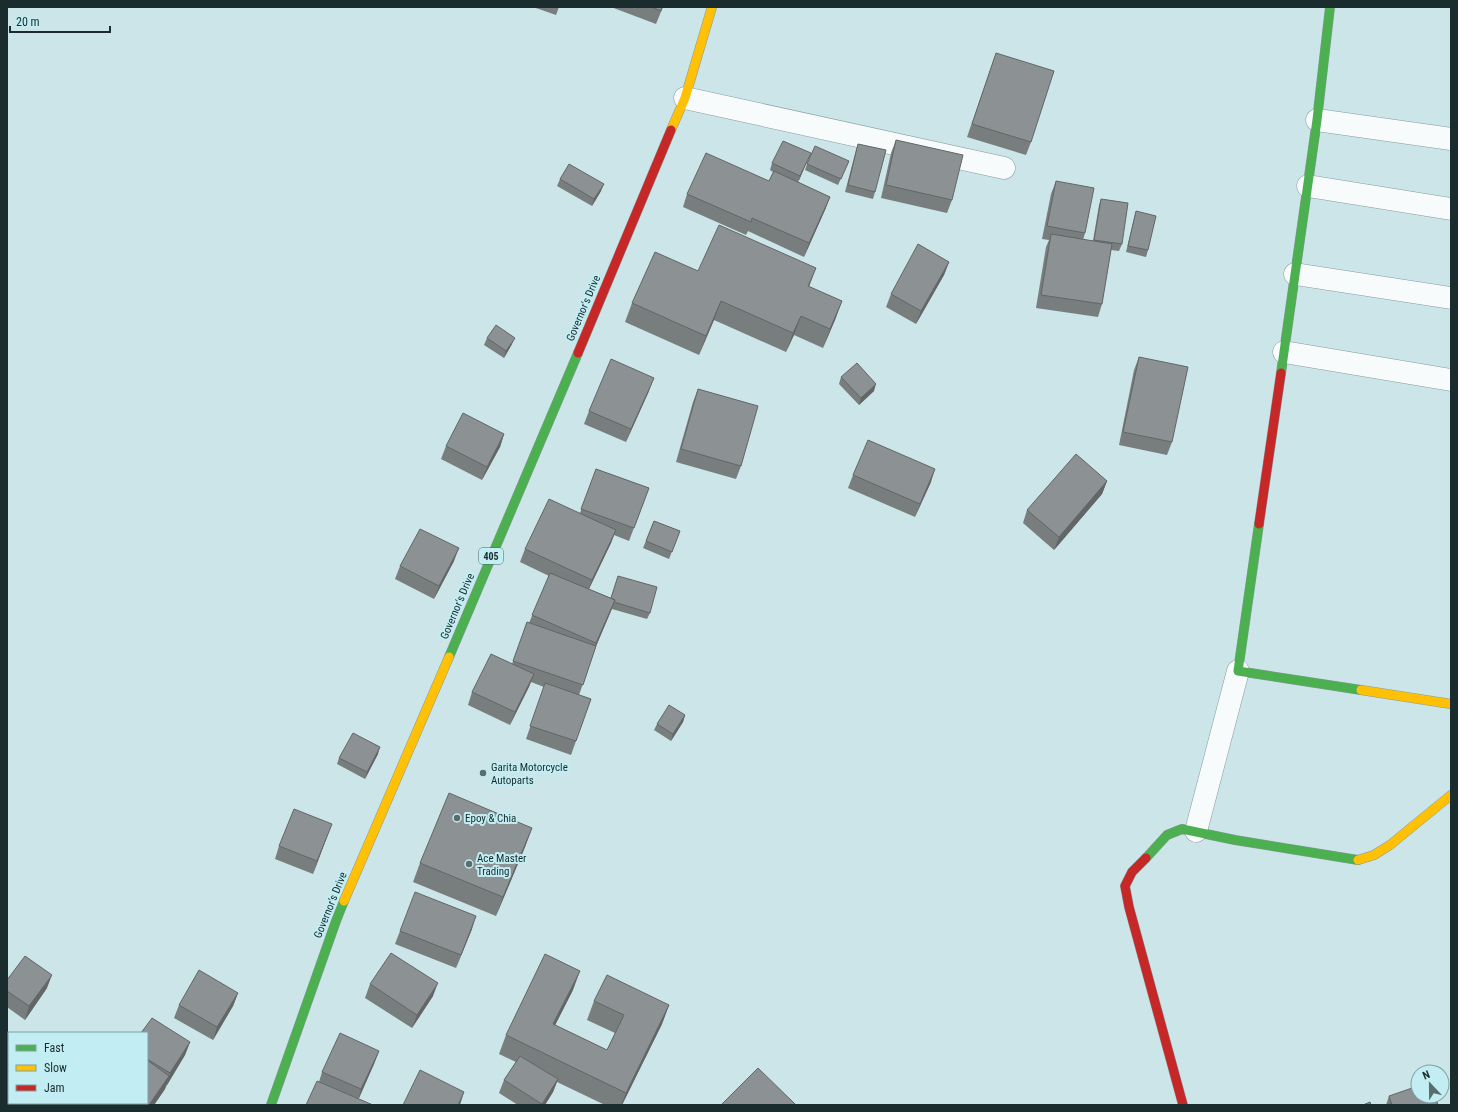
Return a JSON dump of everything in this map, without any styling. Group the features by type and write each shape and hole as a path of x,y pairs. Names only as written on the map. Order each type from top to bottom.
{"street":[{"name":"Governor's Drive","path":"271,1105 336,921 685,98 712,7"},
{"path":"1196,831 1238,671 1308,186 1330,7"},
{"path":"685,98 1004,168"},
{"path":"1317,120 1451,139"},
{"path":"1308,186 1451,210"},
{"path":"1295,274 1451,298"},
{"path":"1284,352 1451,380"},
{"path":"1238,671 1451,704"},
{"path":"1183,1105 1129,907 1125,886 1132,872 1167,835 1182,829 1235,840 1358,860 1374,855 1390,845 1451,795"}],"building":[{"path":"651,7 662,7 661,11"},
{"path":"996,53 1054,71 1031,142 972,124"},
{"path":"896,140 963,155 952,200 886,185"},
{"path":"783,141 811,153 800,176 772,163"},
{"path":"858,144 886,150 875,192 848,185"},
{"path":"815,146 849,161 841,179 807,164"},
{"path":"706,153 769,181 774,171 830,197 809,243 752,218 751,222 687,194"},
{"path":"569,164 604,184 594,199 560,179"},
{"path":"1056,181 1094,188 1085,233 1047,226"},
{"path":"1101,199 1128,203 1122,244 1094,240"},
{"path":"1136,211 1156,216 1148,250 1128,246"},
{"path":"719,225 816,268 808,286 842,301 830,329 801,316 793,333 721,301 706,336 632,303 655,252 698,271"},
{"path":"1051,234 1112,244 1102,304 1041,295"},
{"path":"918,244 949,262 921,311 891,294"},
{"path":"496,325 515,338 506,351 487,338"},
{"path":"1139,357 1188,367 1172,442 1123,432"},
{"path":"611,359 654,378 631,429 589,411"},
{"path":"857,363 876,384 861,398 841,377"},
{"path":"698,389 758,406 741,466 681,449"},
{"path":"463,413 504,434 487,467 446,446"},
{"path":"868,440 935,469 920,504 853,475"},
{"path":"1076,454 1107,481 1059,537 1027,510"},
{"path":"596,469 649,488 634,528 581,509"},
{"path":"549,499 616,530 592,580 525,549"},
{"path":"654,521 680,531 672,552 646,541"},
{"path":"420,529 459,548 439,586 400,566"},
{"path":"550,573 615,600 596,643 532,615"},
{"path":"618,576 657,587 650,613 614,602 615,600 611,598"},
{"path":"527,622 596,646 583,685 513,661"},
{"path":"491,654 534,674 515,712 472,692"},
{"path":"545,683 591,699 576,741 530,726"},
{"path":"669,705 685,715 673,734 657,724"},
{"path":"353,733 380,747 367,772 339,758"},
{"name":"Ace Master Trading","path":"449,793 532,828 503,897 420,863"},
{"path":"294,809 332,824 317,861 279,846"},
{"path":"415,892 476,916 461,955 400,931"},
{"path":"391,953 438,983 417,1015 370,984"},
{"path":"545,954 580,971 553,1024 607,1050 624,1015 594,1001 607,975 669,1005 626,1093 506,1035"},
{"path":"25,956 52,975 29,1006 7,991 7,980"},
{"path":"199,970 238,993 217,1027 179,1005"},
{"path":"152,1018 190,1042 170,1073 148,1060 148,1032 142,1032"},
{"path":"340,1033 379,1051 361,1089 322,1072"},
{"path":"520,1056 558,1079 542,1104 504,1080"},
{"path":"148,1061 169,1076 149,1105 138,1104 148,1104"},
{"path":"758,1068 795,1104 721,1105"},
{"path":"420,1070 464,1092 458,1105 403,1105"},
{"path":"317,1081 373,1105 306,1105"},
{"path":"1410,1089 1410,1104 1438,1105 1392,1105 1389,1096"},
{"path":"1370,1102 1371,1105 1363,1105"},
{"path":"42,1104 94,1104 94,1105"}],"traffic: fast":[{"path":"1281,373 1317,120 1330,7"},
{"path":"449,657 578,353"},
{"path":"1259,524 1238,671 1361,690"},
{"path":"1146,858 1167,835 1182,829 1235,840 1358,860"},
{"path":"271,1105 344,901"}],"traffic: slow":[{"path":"671,130 685,98 712,7"},
{"path":"344,901 449,657"},
{"path":"1361,690 1451,704"},
{"path":"1358,860 1374,855 1390,845 1451,795"}],"traffic: jam":[{"path":"578,353 671,130"},
{"path":"1259,524 1281,373"},
{"path":"1146,858 1132,872 1125,886 1129,907 1183,1105"}],"place":[{"name":"Garita Motorcycle Autoparts","path":"483,773"},
{"name":"Epoy & Chia","path":"457,818"},
{"name":"Ace Master Trading","path":"469,864"}]}
